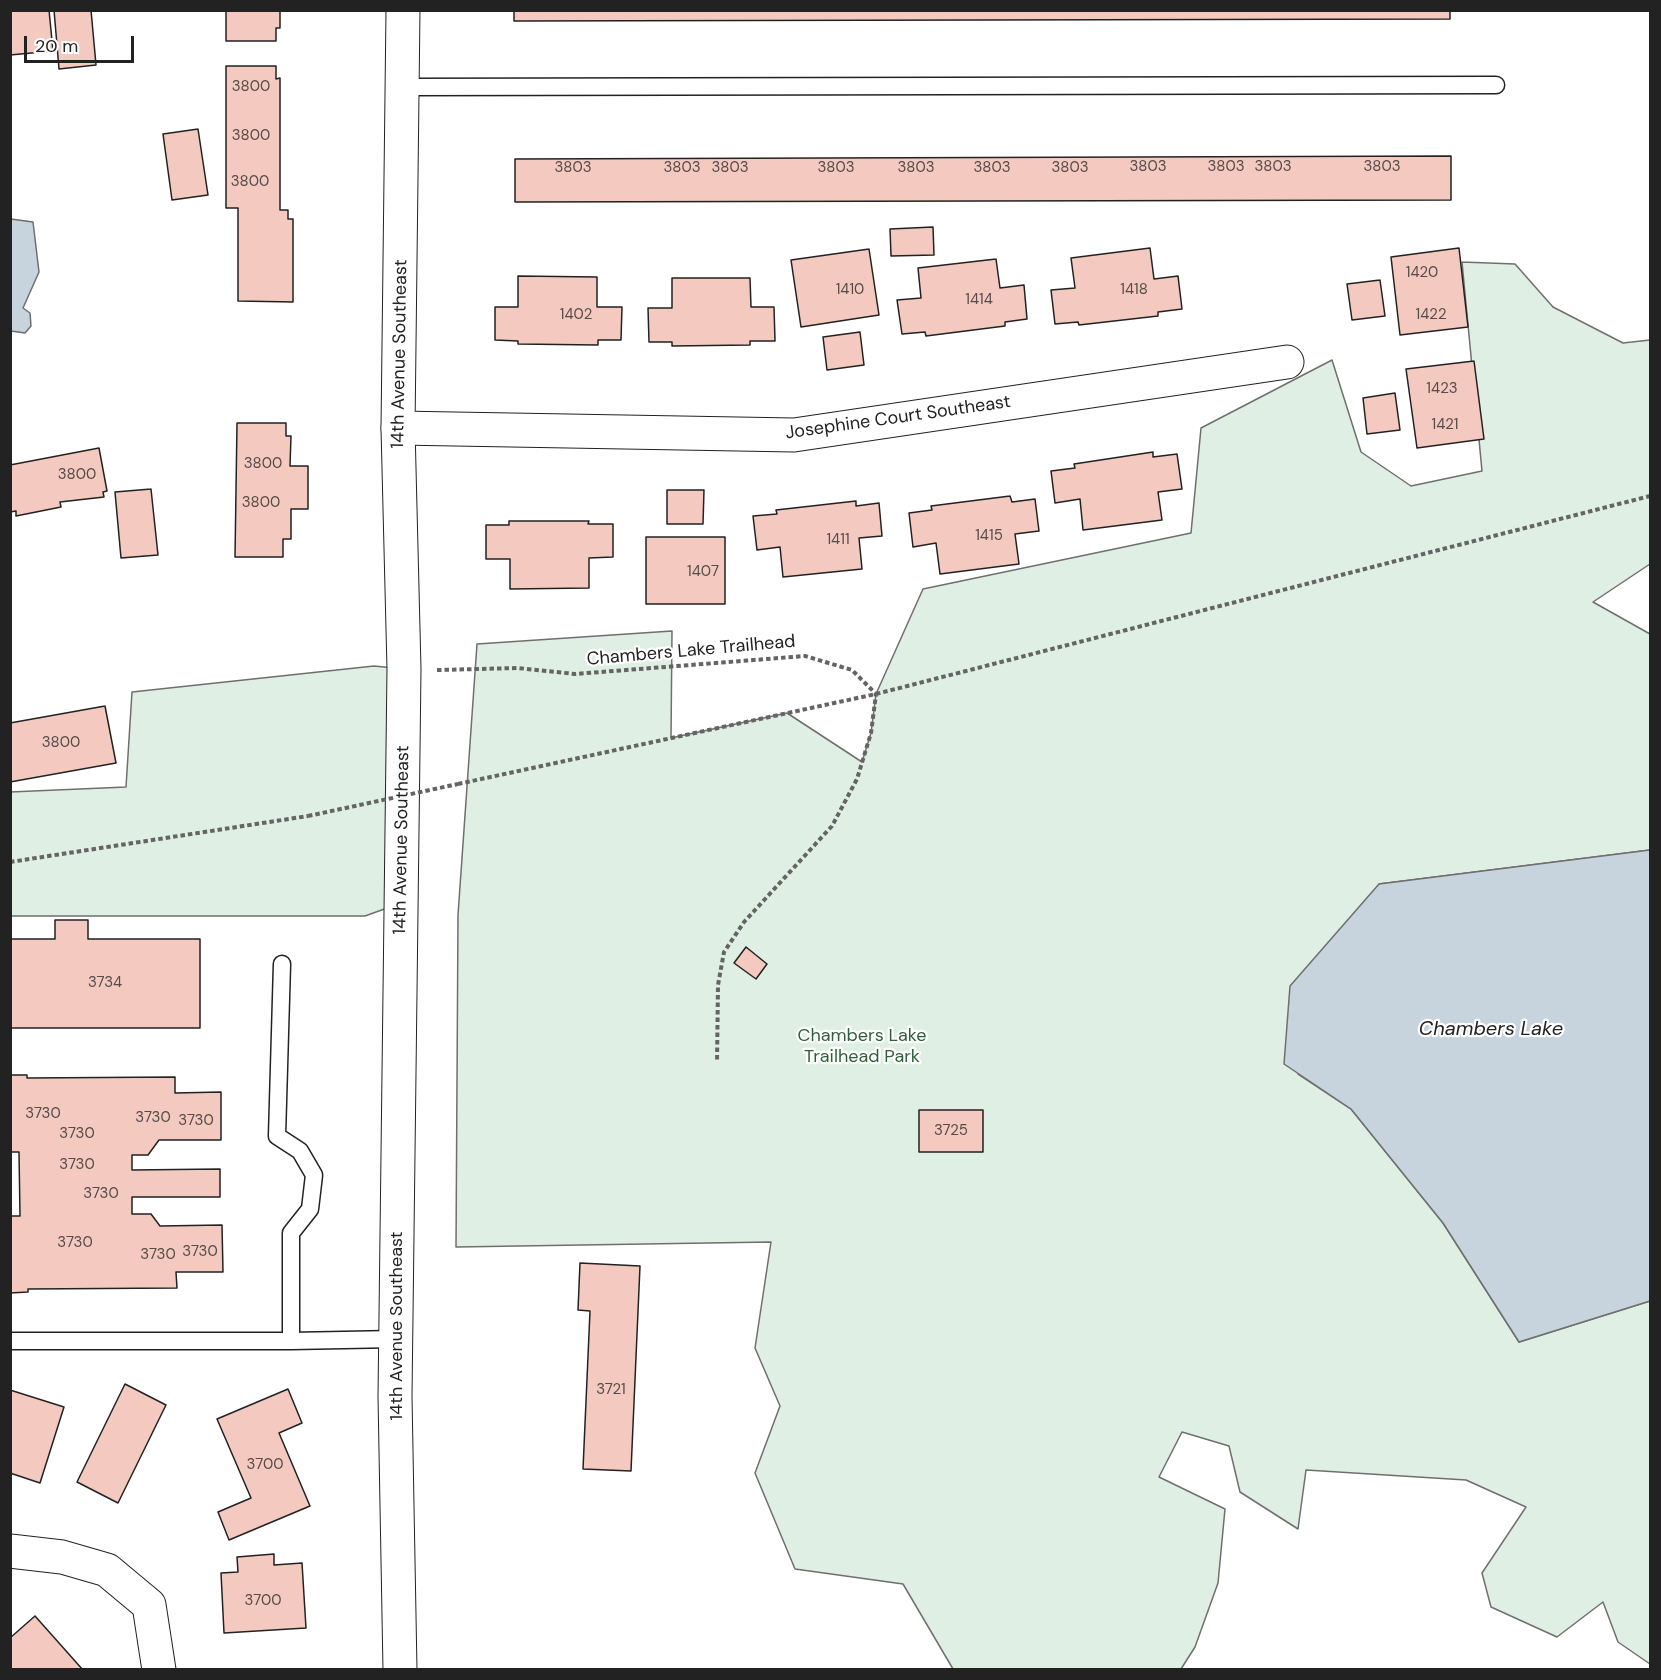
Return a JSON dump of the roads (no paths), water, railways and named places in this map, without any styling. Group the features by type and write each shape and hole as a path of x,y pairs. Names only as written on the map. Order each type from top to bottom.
{"street":[{"name":"14th Avenue Southeast","path":"400,1670 396,1338 404,669 398,428 404,10"},
{"name":"Josephine Court Southeast","path":"398,428 794,435 1287,362"},
{"path":"10,1551 62,1557 107,1570 149,1605 159,1670"}],"lane":[{"path":"403,87 1496,85"},
{"path":"282,964 277,1136 300,1151 314,1175 310,1209 291,1233 291,1341"},
{"path":"10,1341 291,1341 396,1338"}],"water":[{"path":"11,219 33,222 39,272 23,308 30,313 31,326 25,333 11,331"},
{"name":"Chambers Lake","path":"1650,850 1650,1301 1519,1342 1443,1223 1351,1109 1284,1064 1290,986 1379,884"}],"park label":[{"name":"Chambers Lake Trailhead Park","path":"862,1046"}]}
